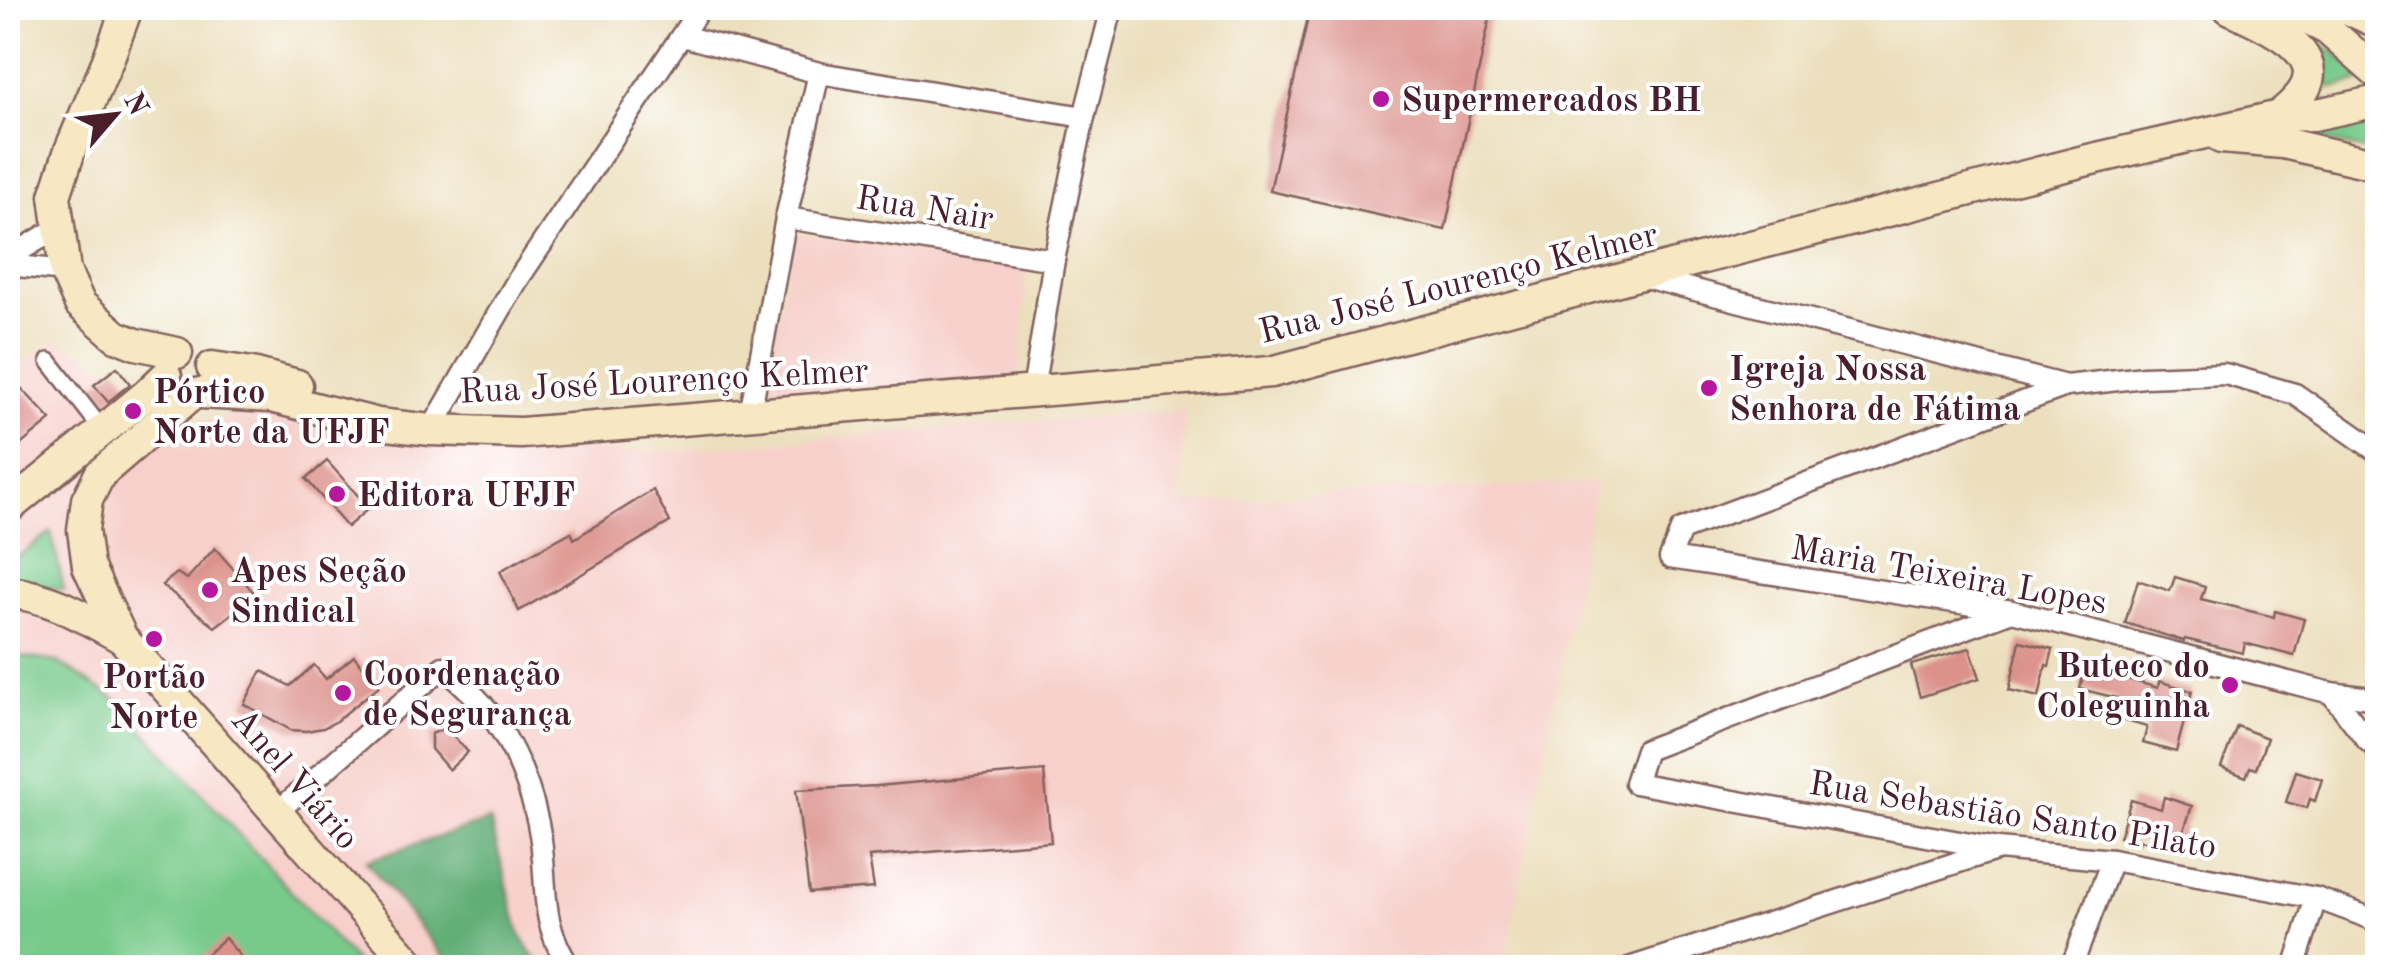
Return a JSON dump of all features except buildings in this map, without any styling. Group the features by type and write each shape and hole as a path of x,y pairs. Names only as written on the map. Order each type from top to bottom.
{"main road":[{"path":"127,8 55,196 65,271 80,304 116,336 170,365 175,392 201,385"},
{"path":"2230,8 2288,38 2307,64 2309,76 2299,98 2278,116"},
{"path":"2285,8 2327,29 2378,74"},
{"path":"2346,8 2378,23"},
{"name":"Rua José Lourenço Kelmer","path":"170,365 187,349 198,351 207,357 201,385 252,373 381,408 427,429 521,433 1272,372 2088,160 2278,116 2312,114 2378,101"},
{"name":"Rua José Lourenço Kelmer","path":"2198,136 2283,143 2378,165"},
{"path":"8,508 146,395 170,365"},
{"name":"Anel Viário","path":"201,385 100,474 87,500 83,530 88,566 122,638 414,968"},
{"name":"Anel Viário","path":"8,592 59,604 122,638"}],"street":[{"path":"427,429 517,281 700,8"},
{"path":"1033,391 1054,260 1112,8"},
{"path":"683,36 820,73 1084,117"},
{"path":"750,415 786,218 820,73"},
{"name":"Rua Nair","path":"786,218 1054,260"},
{"path":"8,262 59,227"},
{"path":"8,262 65,271"},
{"path":"1637,275 2066,386 2144,376 2225,374 2295,394 2378,452"},
{"path":"48,361 94,419"},
{"name":"Maria Teixeira Lopes","path":"2066,386 1681,530 1670,558 2012,610 2331,692 2378,699"},
{"name":"Rua Sebastião Santo Pilato","path":"2012,610 1646,750 1635,783 1998,849 2112,860 2316,898 2378,921"},
{"path":"277,812 444,667 497,724 532,798 541,841 544,903 555,944 570,968"},
{"path":"2331,692 2366,740 2378,750"},
{"path":"1628,968 1998,849"},
{"path":"2072,968 2112,860"},
{"path":"2294,968 2316,898"}],"shaded area":[{"path":"793,233 1027,268 1019,381 765,396"},
{"path":"56,338 114,371 168,430 227,415 258,413 392,437 651,452 1185,410 1181,503 1596,482 1504,967 8,967 8,368 18,369"}],"green space":[{"path":"2296,29 2334,51 2361,77 2359,82 2326,89 2323,63"},
{"path":"2377,110 2377,153 2302,136 2304,128"},
{"path":"51,532 64,590 8,580 8,564"},
{"path":"8,655 58,662 116,700 360,967 8,968"},
{"path":"490,820 520,935 541,967 452,967 366,861"}],"place":[{"name":"Supermercados BH","path":"1381,99"},
{"name":"Igreja Nossa Senhora de Fátima","path":"1709,388"},
{"name":"Pórtico Norte da UFJF","path":"133,411"},
{"name":"Editora UFJF","path":"337,494"},
{"name":"Apes Seção Sindical","path":"210,590"},
{"name":"Portão Norte","path":"154,639"},
{"name":"Buteco do Coleguinha","path":"2230,685"},
{"name":"Coordenação de Segurança","path":"343,693"}]}
